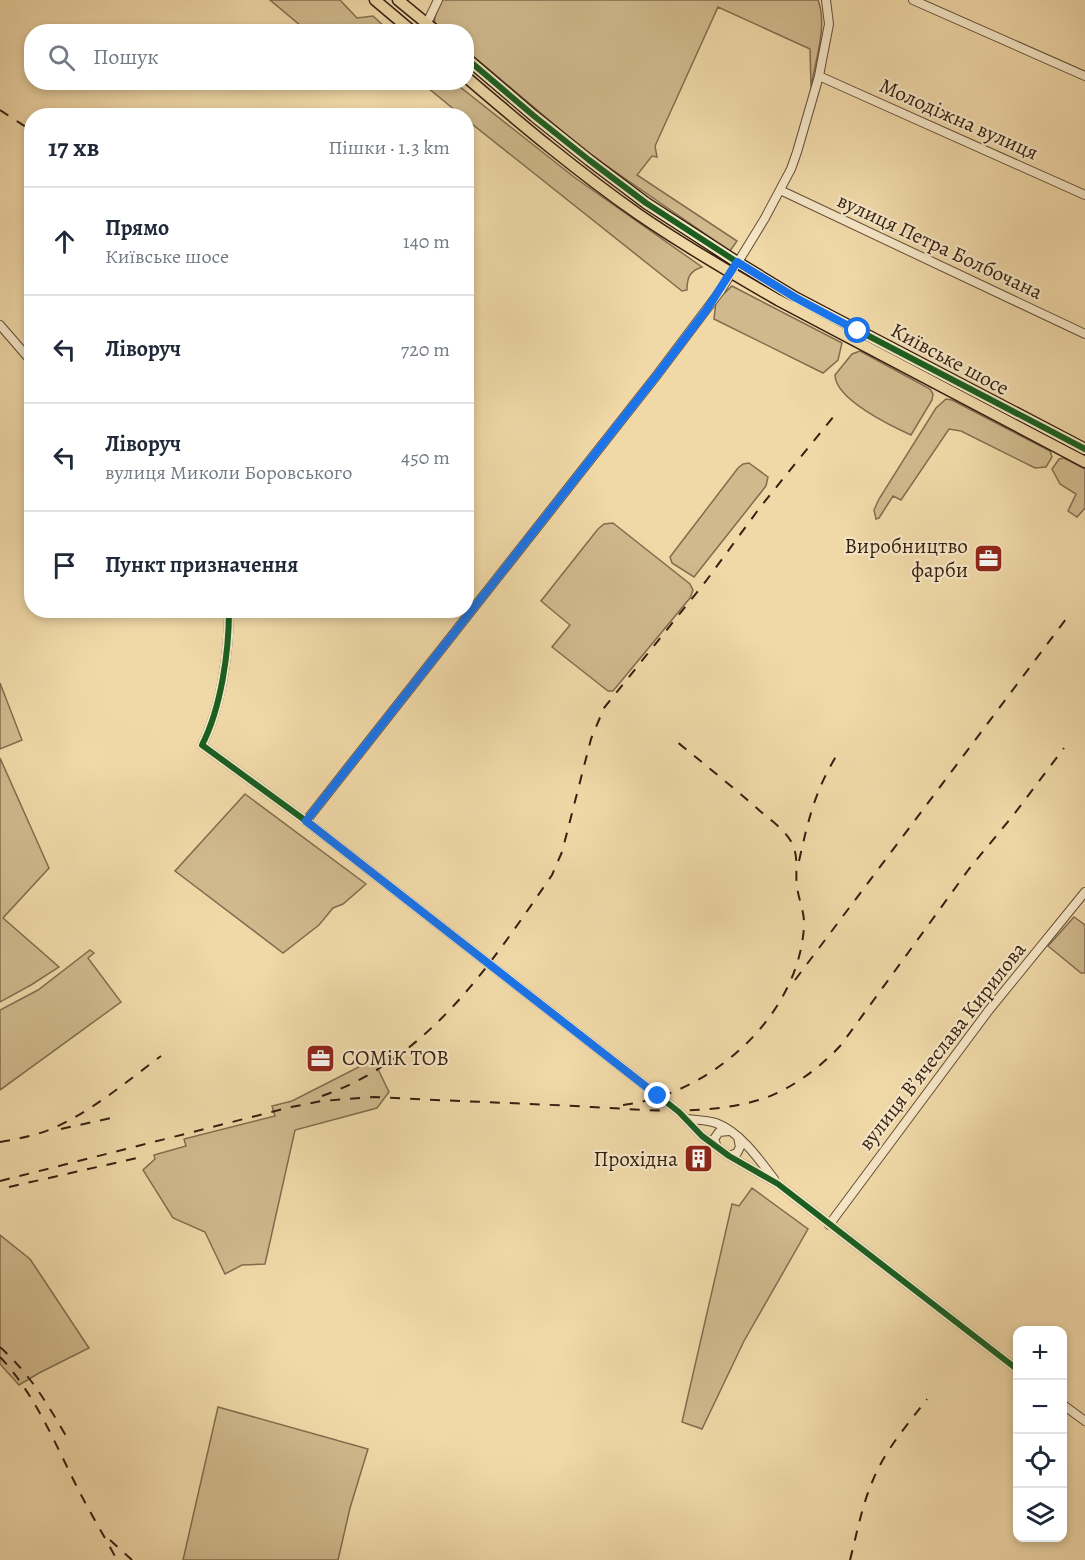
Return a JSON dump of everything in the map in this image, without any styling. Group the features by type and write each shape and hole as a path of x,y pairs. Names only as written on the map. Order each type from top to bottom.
{"main road":[{"path":"375,0 404,24"},
{"path":"398,0 427,23"},
{"name":"Київське шосе","path":"474,65 534,116 646,203 737,262 807,303 1085,449"},
{"path":"474,84 525,127 639,214 730,273 1085,462"}],"street":[{"path":"427,23 438,0"},
{"path":"474,608 707,309 765,218 797,152 819,76 829,24 826,0"},
{"path":"913,0 1085,76"},
{"name":"Молодіжна вулиця","path":"819,76 1085,195"},
{"name":"вулиця Петра Болбочана","path":"780,190 1085,334"},
{"path":"0,325 24,353"},
{"path":"229,618 226,661 210,729 202,745 306,821 687,1119 702,1136 729,1156 778,1184 1013,1367"},
{"path":"306,821 466,618"},
{"name":"вулиця Вʼячеслава Кирилова","path":"830,1225 989,1010 1085,892"},
{"path":"687,1119 715,1122 730,1131 738,1137 778,1184"},
{"path":"717,1147 714,1139 719,1132 730,1131"},
{"path":"729,1156 737,1153 740,1147 738,1137"},
{"path":"1067,1408 1085,1421"}],"shaded area":[{"path":"270,0 340,0 357,18 373,16 382,24 299,24"},
{"path":"441,0 818,0 822,21 820,44 811,87 810,49 718,7 655,146 657,157 652,156 637,175 737,241 730,251 588,153 474,57 474,24 434,24"},
{"path":"431,90 464,90 574,177 702,267 690,275 687,290 682,291 474,126 474,108 452,108"},
{"path":"732,286 842,343 838,360 823,373 714,319 716,301"},
{"path":"860,351 930,389 933,394 932,400 911,435 866,411 844,393 837,384 835,375 852,354"},
{"path":"946,399 1050,451 1052,457 1046,467 1035,468 961,431 949,429 901,500 893,496 879,518 876,519 874,510 879,499 936,408"},
{"path":"1064,458 1085,469 1085,508 1077,517 1068,511 1076,494 1060,484 1052,469 1059,459"},
{"path":"749,463 768,477 766,486 694,577 672,563 670,557 738,468"},
{"path":"613,523 690,584 693,590 690,598 613,691 608,691 552,647 570,625 541,601 598,529 604,524"},
{"path":"0,683 22,740 0,749"},
{"path":"0,758 49,868 3,918 59,967 0,1002"},
{"path":"245,794 366,884 343,904 333,908 319,925 283,953 175,871"},
{"path":"1074,917 1085,925 1085,973 1081,973 1048,946"},
{"path":"90,950 94,953 88,958 121,1002 0,1090 0,1010 38,990"},
{"path":"390,1051 392,1058 377,1067 389,1092 377,1108 295,1130 265,1264 242,1265 225,1274 205,1232 173,1218 143,1170 155,1159 154,1155 186,1146 184,1139 275,1116 272,1106 292,1101"},
{"path":"752,1188 808,1229 744,1341 702,1429 682,1422 732,1204 739,1206"},
{"path":"0,1235 30,1259 89,1348 19,1385 0,1364"},
{"path":"218,1407 368,1449 350,1508 338,1560 183,1560"}],"railway":[{"path":"0,110 24,126"},
{"path":"322,1096 360,1079 395,1058 426,1033 454,1005 505,942 552,875 562,852 591,739 604,708 838,411"},
{"path":"795,980 1069,615"},
{"path":"623,1105 656,1098 687,1086 717,1068 744,1046 767,1020 785,991 798,960 804,927 797,887 795,854 789,838 729,784 676,741"},
{"path":"0,1181 322,1101 374,1097 676,1111 738,1105 770,1096 803,1078 841,1045 969,869 1064,748"},
{"path":"799,861 818,793 837,755"},
{"path":"0,1142 49,1130 79,1115 161,1056"},
{"path":"61,1129 111,1118"},
{"path":"9,1187 137,1158"},
{"path":"0,1347 30,1380 69,1441"},
{"path":"0,1357 33,1401 117,1560"},
{"path":"850,1560 866,1499 878,1469 897,1438 927,1399"},
{"path":"110,1540 132,1560"}],"cycle path":[{"path":"474,65 534,116 646,203 737,262 796,298 1085,449"},
{"path":"229,618 223,679 209,730 202,745 306,821 679,1112 702,1136 729,1156 778,1184 1013,1366"}],"place":[{"name":"Виробництво фарби","path":"989,558"},
{"name":"СОМіК ТОВ","path":"321,1058"},
{"name":"Прохідна","path":"699,1159"}],"route":[{"path":"658,1096 306,821 657,375 721,290 737,262 796,298 858,331"}]}
